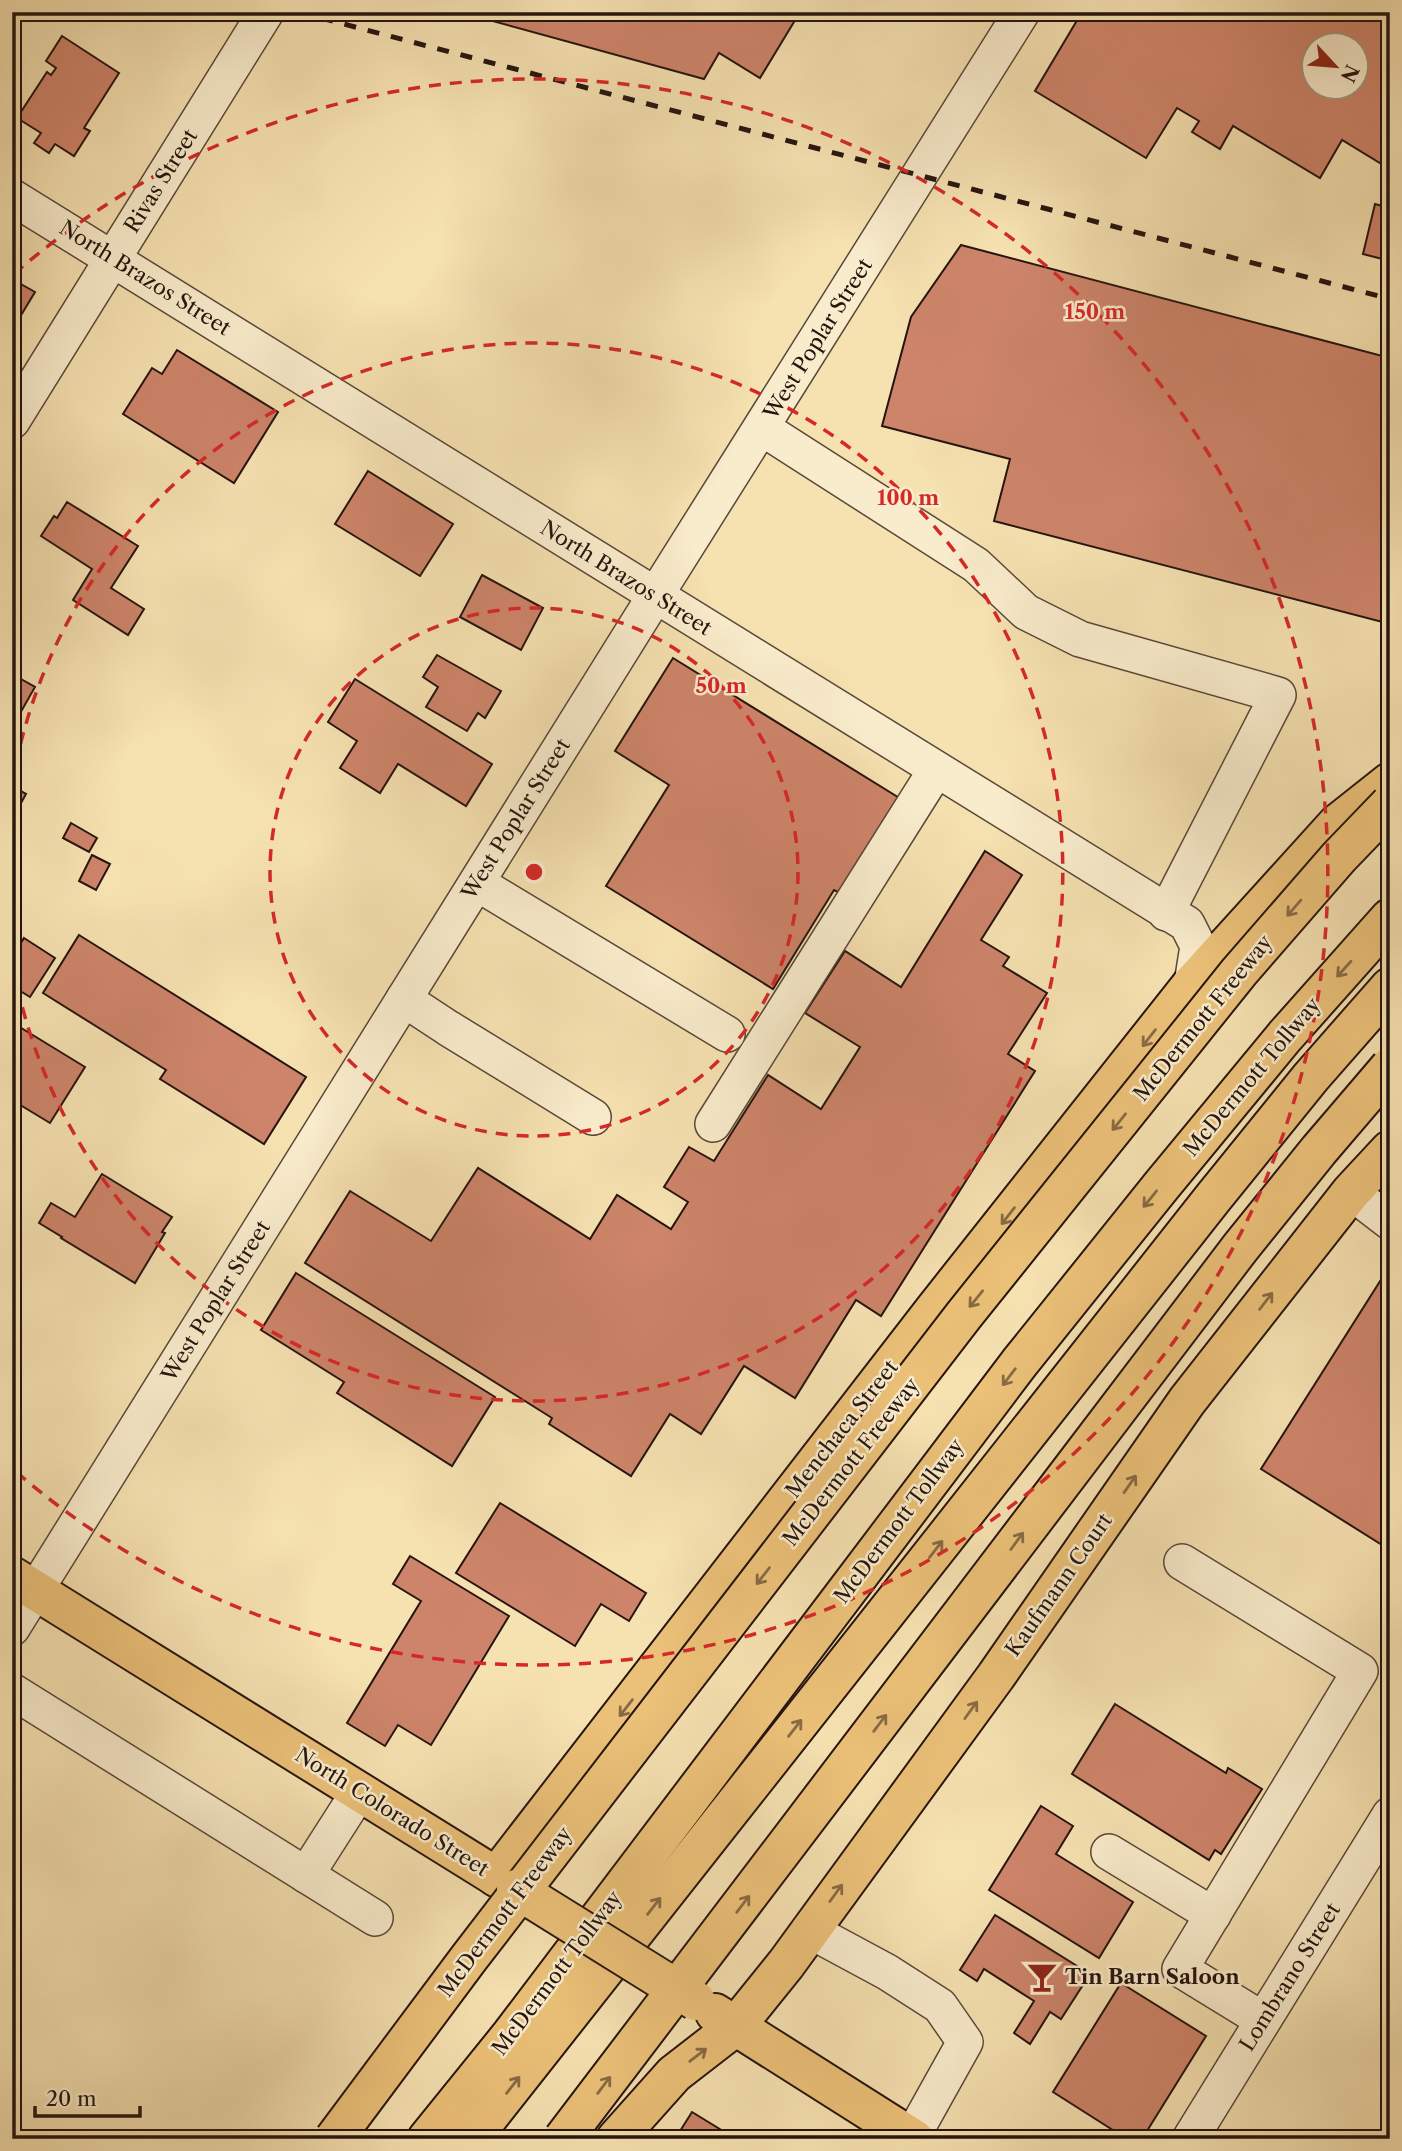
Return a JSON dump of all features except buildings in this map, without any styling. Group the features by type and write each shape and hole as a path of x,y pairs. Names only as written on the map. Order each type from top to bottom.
{"main road":[{"name":"Menchaca Street","path":"506,1883 934,1310 1192,984 1336,824 1390,782"},
{"name":"McDermott Freeway","path":"334,2139 469,1958 964,1315 1239,972 1339,857 1390,804"},
{"name":"McDermott Tollway","path":"427,2139 510,2035 1020,1362 1276,1046 1390,918"},
{"name":"McDermott Tollway","path":"471,2139 1213,1198 1311,1077 1390,987"},
{"path":"563,2139 1240,1248 1390,1067"},
{"name":"Kaufmann Court","path":"616,2139 674,2074 736,2026 786,1964 996,1676 1187,1401 1351,1192 1390,1150"},
{"name":"North Colorado Street","path":"24,1583 736,2026 901,2135"}],"street":[{"name":"Rivas Street","path":"12,421 266,12"},
{"name":"West Poplar Street","path":"12,1628 24,1583 404,999 1022,12"},
{"name":"North Brazos Street","path":"12,197 1187,924 1198,946 1192,984"},
{"path":"762,428 975,565 1026,612 1080,639 1279,695 1166,913"},
{"path":"713,1124 936,770"},
{"path":"477,883 727,1034"},
{"path":"404,999 593,1117"},
{"path":"1351,1192 1390,1222"},
{"path":"1182,1562 1360,1671 1180,1969 1263,2020"},
{"path":"12,1691 375,1918"},
{"path":"306,1875 359,1791"},
{"name":"Lombrano Street","path":"1189,2139 1390,1815"},
{"path":"1110,1852 1213,1915"},
{"path":"809,1930 887,1972 940,2006 965,2042 901,2135"}],"railway":[{"path":"298,12 1390,299"}],"place":[{"name":"Tin Barn Saloon","path":"1042,1977"}]}
